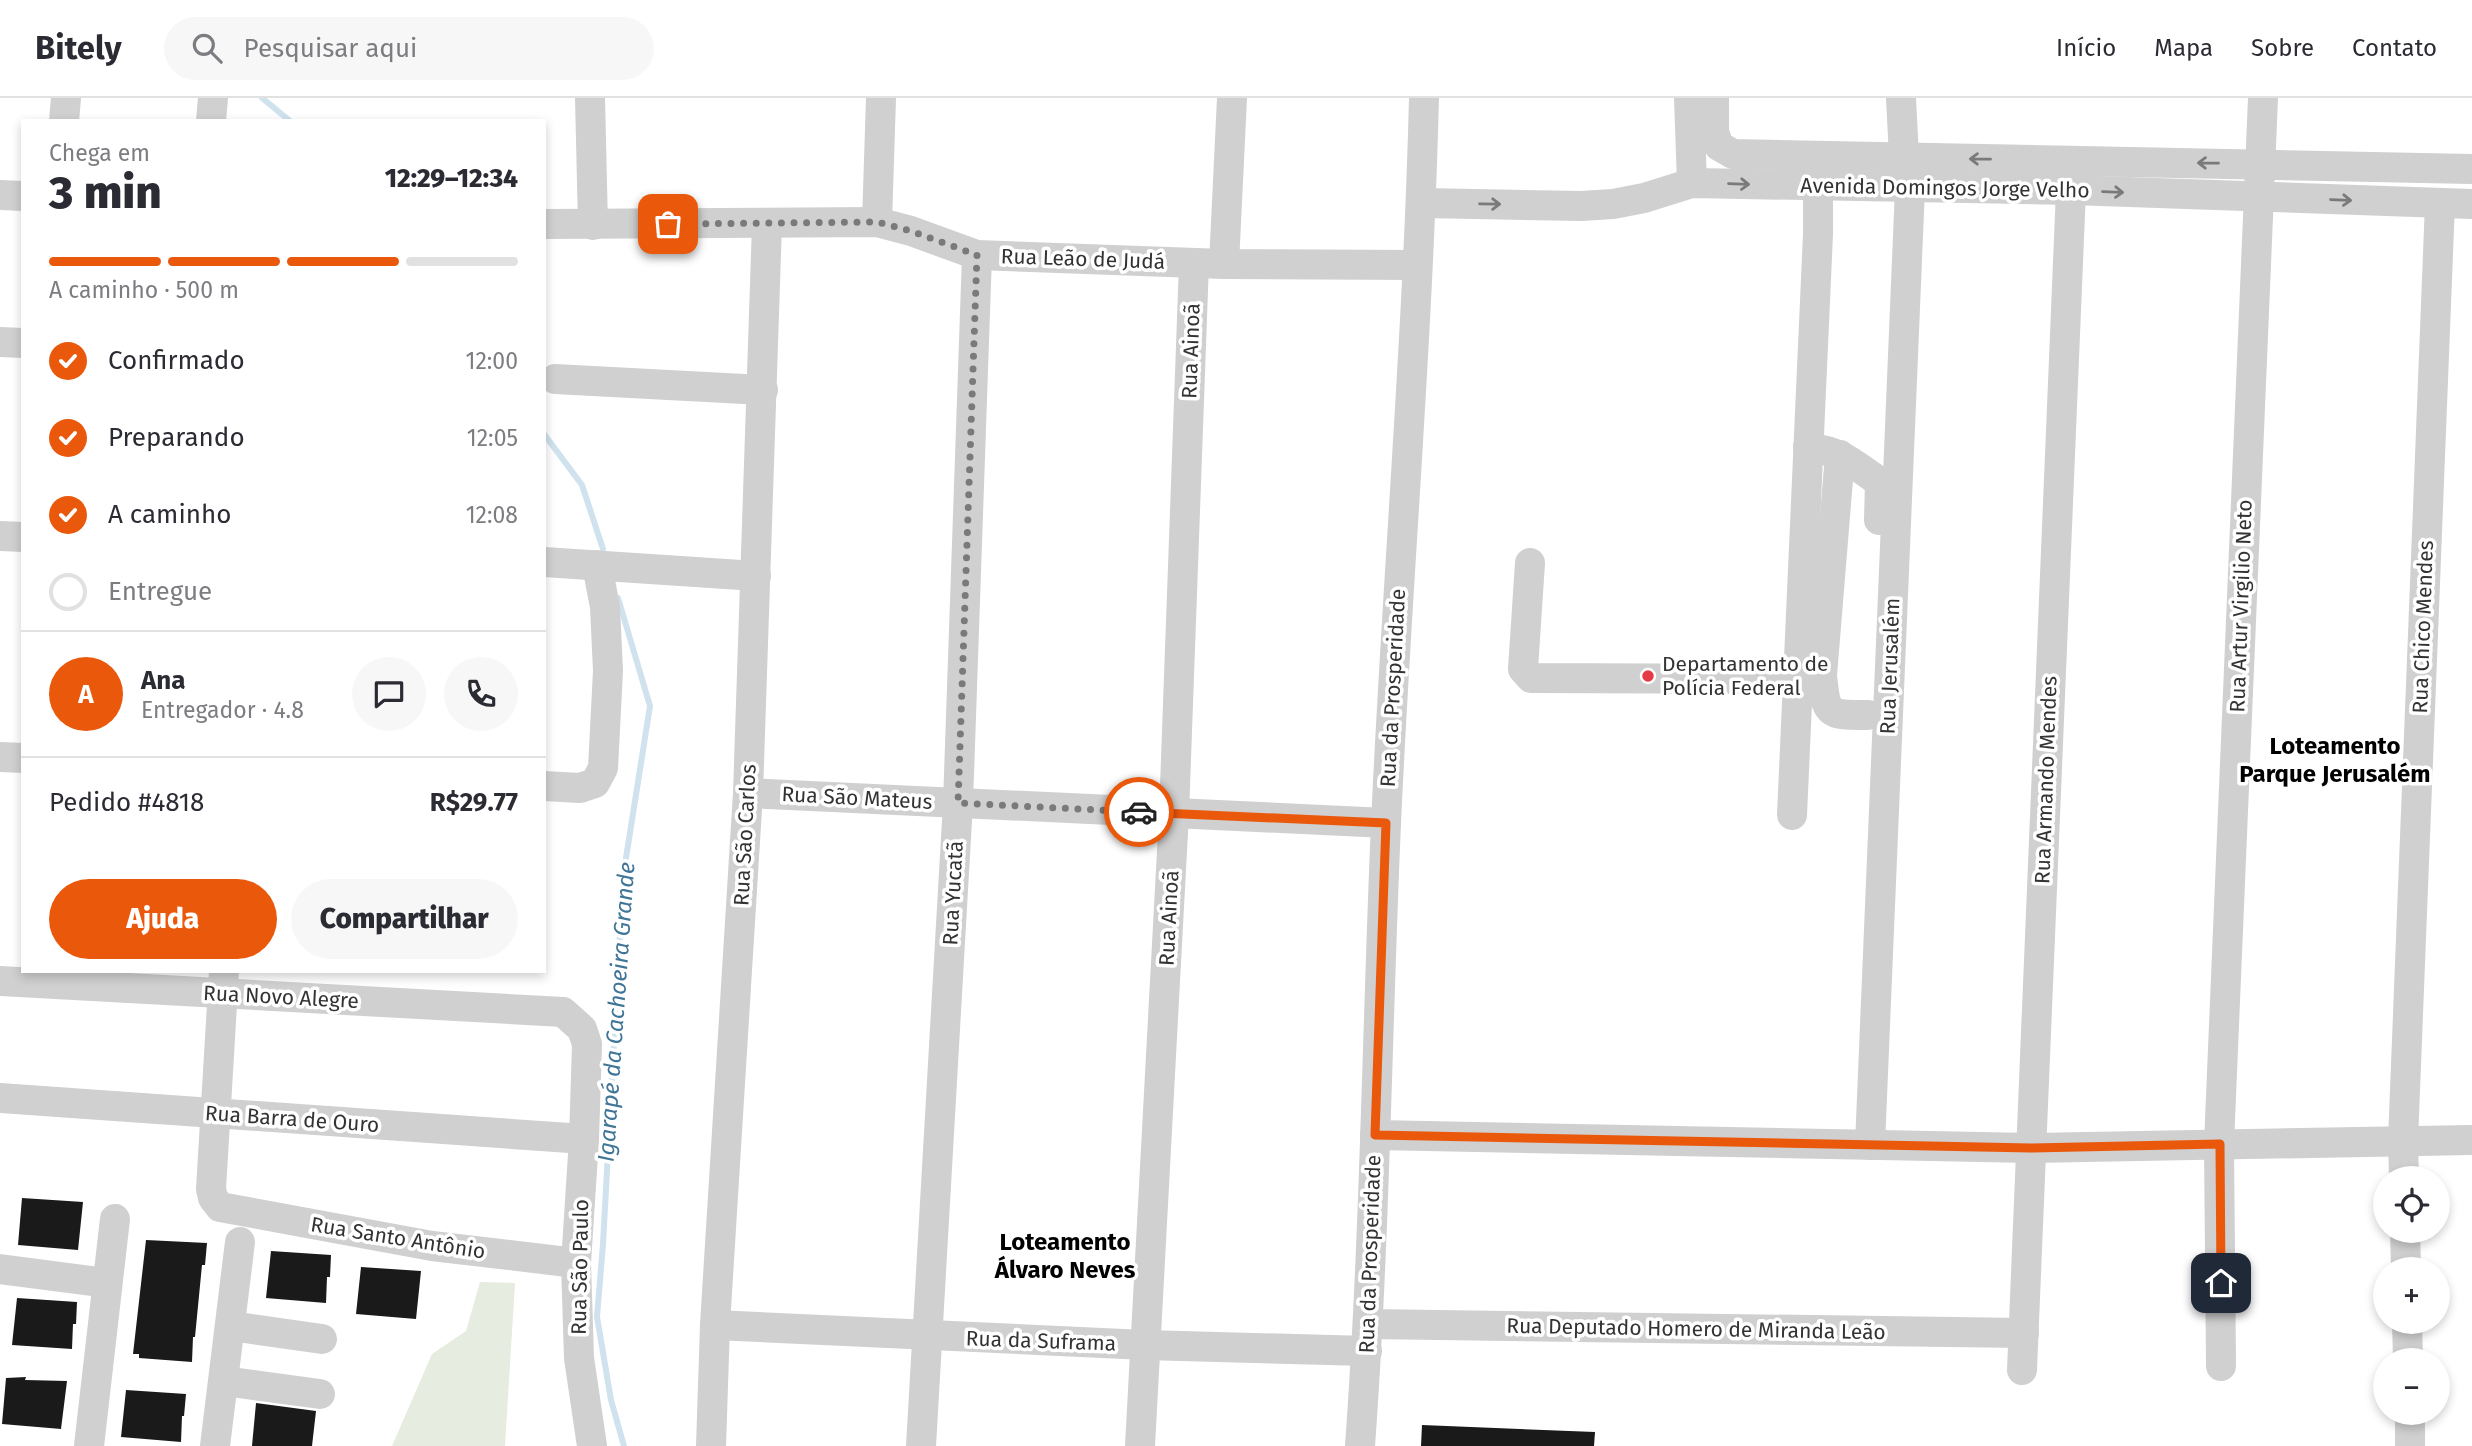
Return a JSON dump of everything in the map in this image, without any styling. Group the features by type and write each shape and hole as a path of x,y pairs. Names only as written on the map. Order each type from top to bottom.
{"street":[{"path":"64,119 66,98"},
{"path":"211,119 213,98"},
{"path":"590,98 593,225"},
{"path":"877,222 881,98"},
{"path":"1224,264 1232,98"},
{"name":"Rua da Prosperidade","path":"1360,1446 1368,1337 1386,823 1422,203 1424,98"},
{"path":"1689,98 1692,183"},
{"name":"Avenida Domingos Jorge Velho","path":"1714,98 1714,132 1719,146 1733,154 2472,169"},
{"name":"Rua Jerusalém","path":"1870,1145 1910,187 1904,158 1901,98"},
{"name":"Rua Artur Virgilio Neto","path":"2221,1366 2220,1144 2263,98"},
{"path":"1818,156 1808,447 1810,677 1832,712 1840,715 1868,715"},
{"name":"Avenida Domingos Jorge Velho","path":"1422,203 1581,206 1613,204 1644,198 1692,183 2071,190 2472,204"},
{"name":"Rua Armando Mendes","path":"2022,1370 2071,190"},
{"path":"0,195 21,196"},
{"name":"Rua Chico Mendes","path":"2404,1166 2440,203"},
{"name":"Rua Leão de Judá","path":"546,224 877,222 911,231 977,255 1224,264 1417,265"},
{"name":"Rua São Carlos","path":"710,1446 748,793 763,390 766,224"},
{"name":"Rua Yucatã","path":"921,1446 958,803 977,255"},
{"name":"Rua Ainoã","path":"1140,1446 1174,814 1194,263"},
{"path":"1863,856 1890,294"},
{"path":"0,342 21,343"},
{"path":"555,379 763,390"},
{"path":"1808,447 1840,455 1857,463 1880,482"},
{"path":"1792,815 1840,455"},
{"path":"0,536 21,537"},
{"path":"546,562 756,576"},
{"path":"1530,563 1523,669 1531,678 1810,677"},
{"path":"546,786 580,788 595,783 603,768 608,671 605,607 609,566"},
{"path":"0,757 21,758"},
{"name":"Rua São Mateus","path":"748,793 1386,823"},
{"name":"Rua Novo Alegre","path":"0,981 223,983 563,1012"},
{"path":"215,1114 223,983"},
{"name":"Rua São Paulo","path":"563,1012 582,1029 587,1044 576,1263 579,1358 592,1446"},
{"name":"Rua Barra de Ouro","path":"0,1098 584,1139"},
{"name":"Rua Santo Antônio","path":"215,1114 211,1189 213,1198 220,1207 432,1246 576,1263"},
{"path":"1375,1135 2031,1148 2472,1139"},
{"path":"89,1446 114,1219"},
{"path":"215,1446 240,1242"},
{"path":"0,1269 107,1283"},
{"name":"Rua da Suframa","path":"715,1325 1145,1345 1368,1337"},
{"path":"231,1326 321,1339"},
{"name":"Rua Deputado Homero de Miranda Leão","path":"1368,1337 2024,1333"},
{"path":"224,1381 320,1394"},
{"path":"2410,1425 2410,1446"}],"shaded area":[{"path":"480,1282 515,1283 505,1446 392,1446 432,1354 466,1331"}],"building":[{"path":"22,1198 83,1202 78,1250 18,1245"},
{"path":"146,1240 207,1243 205,1265 202,1265 192,1362 139,1358 139,1354 133,1354"},
{"path":"271,1251 331,1255 326,1303 266,1298"},
{"path":"361,1267 421,1271 416,1319 356,1314"},
{"path":"17,1298 77,1302 72,1349 12,1345"},
{"path":"26,1377 25,1380 67,1381 61,1429 2,1424 6,1378"},
{"path":"126,1390 186,1394 181,1442 121,1437"},
{"path":"256,1403 316,1411 312,1446 252,1446"},
{"path":"1422,1425 1595,1432 1594,1446 1421,1446"}],"waterway":[{"name":"Igarapé da Cachoeira Grande","path":"262,98 288,119"},
{"name":"Igarapé da Cachoeira Grande","path":"546,437 582,485 603,549"},
{"name":"Igarapé da Cachoeira Grande","path":"618,598 650,706 623,877 597,1317 611,1400 624,1446"}],"way so far":[{"path":"668,224 877,222 911,231 977,255 958,803 1139,812"}],"place":[{"name":"Departamento de Polícia Federal","path":"1648,676"}],"district":[{"name":"Loteamento Parque Jerusalém","path":"2335,760"},
{"name":"Loteamento Álvaro Neves","path":"1065,1256"}],"route":[{"path":"1139,812 1386,823 1375,1135 2031,1148 2220,1144 2221,1283"}]}
